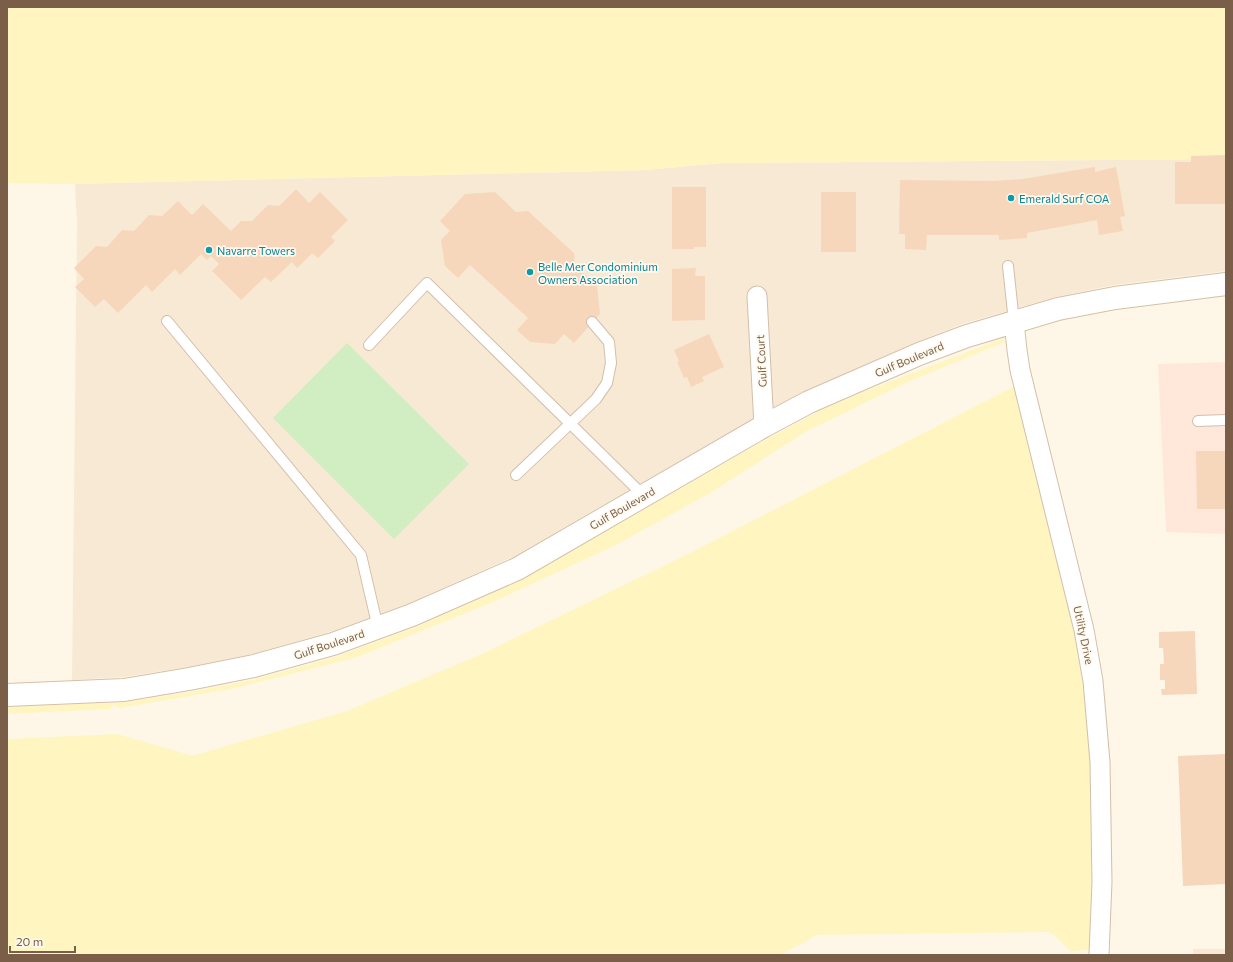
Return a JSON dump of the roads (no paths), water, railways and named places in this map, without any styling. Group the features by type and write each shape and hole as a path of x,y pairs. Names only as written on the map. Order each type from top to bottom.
{"main road":[{"name":"Gulf Boulevard","path":"7,695 124,690 254,666 333,644 412,615 518,569 764,426 809,402 920,354 967,336 1058,309 1108,299 1226,284"}],"street":[{"name":"Gulf Court","path":"757,296 764,426"},
{"name":"Utility Drive","path":"1014,322 1020,370 1084,630 1093,680 1100,762 1102,882 1099,955"}],"lane":[{"path":"1008,266 1014,322"},
{"path":"369,345 427,283 644,496"},
{"path":"167,321 361,555 378,628"},
{"path":"516,475 596,398 607,383 612,363 609,342 592,322"},
{"path":"1198,421 1226,420"}],"place":[{"name":"Emerald Surf COA","path":"1011,198"},
{"name":"Navarre Towers","path":"209,250"},
{"name":"Belle Mer Condominium Owners Association","path":"530,272"}]}
